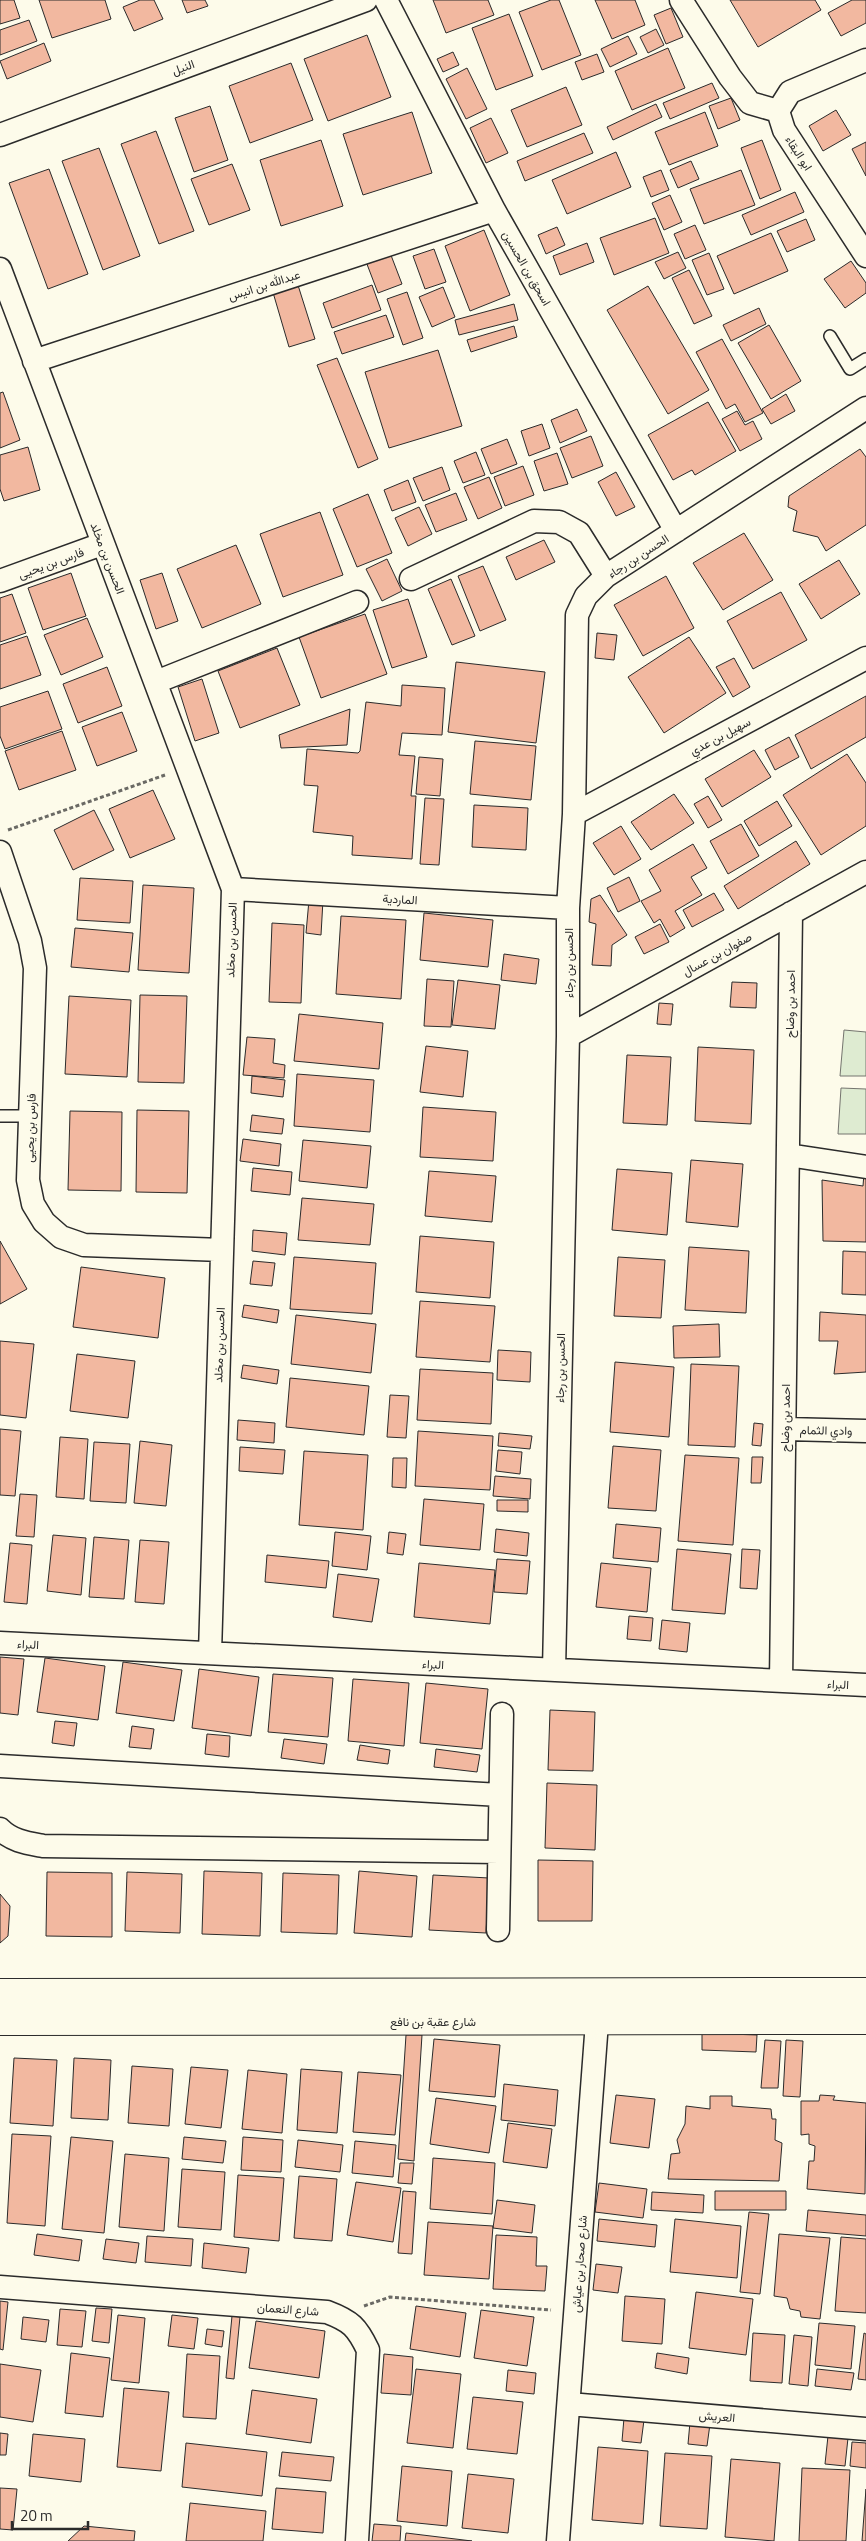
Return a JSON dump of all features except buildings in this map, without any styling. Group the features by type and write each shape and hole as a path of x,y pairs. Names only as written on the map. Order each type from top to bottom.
{"street":[{"name":"النيل","path":"0,135 366,0"},
{"name":"اسحق بن الحسين","path":"386,0 494,210 676,531"},
{"path":"681,0 730,78 750,103 778,111 790,92 866,60"},
{"name":"ابو البقاء","path":"778,111 784,130 866,256"},
{"name":"عبدالله بن انيس","path":"34,361 494,210"},
{"name":"الحسن بن مخلد","path":"0,269 233,889 210,1653"},
{"name":"الحسن بن رجاء","path":"554,1670 568,1036 568,908 574,814 577,615 586,596 606,576 866,408"},
{"path":"411,579 534,521 559,522 578,533 606,576"},
{"name":"فارس بن يحيى","path":"0,581 102,544"},
{"path":"156,682 357,602"},
{"name":"سهيل بن عدي","path":"574,814 866,658"},
{"name":"فارس بن يحيى","path":"0,852 30,941 35,968 28,1180 33,1204 44,1222 61,1237 84,1245 222,1250"},
{"name":"صفوان بن عسال","path":"568,1036 866,872"},
{"name":"الماردية","path":"233,889 568,908"},
{"name":"احمد بن وضاح","path":"782,1681 791,912"},
{"path":"788,1155 866,1167"},
{"name":"وادي الثمام","path":"786,1429 866,1431"},
{"name":"البراء","path":"0,1642 866,1685"},
{"path":"498,1930 502,1714"},
{"path":"0,1766 500,1795"},
{"path":"0,1829 6,1835 23,1843 43,1846 500,1852"},
{"path":"0,1992 611,1990 866,1992"},
{"name":"شارع صحار بن عياش","path":"558,2541 597,2022 601,2005 611,1990"},
{"name":"شارع عقبة بن نافع","path":"0,2021 597,2022 866,2020"},
{"name":"شارع النعمان","path":"0,2287 327,2312 345,2319 359,2331 368,2350 357,2541"},
{"name":"العريش","path":"569,2404 866,2429"}],"lane":[{"path":"830,336 850,369 866,359"},
{"path":"0,1116 30,1116"}],"path":[{"path":"0,832 188,767"},
{"path":"345,2319 362,2307 390,2297 575,2312"}],"green space":[{"path":"844,1030 866,1032 866,1076 840,1076"},
{"path":"841,1088 866,1089 866,1134 838,1134"}]}
